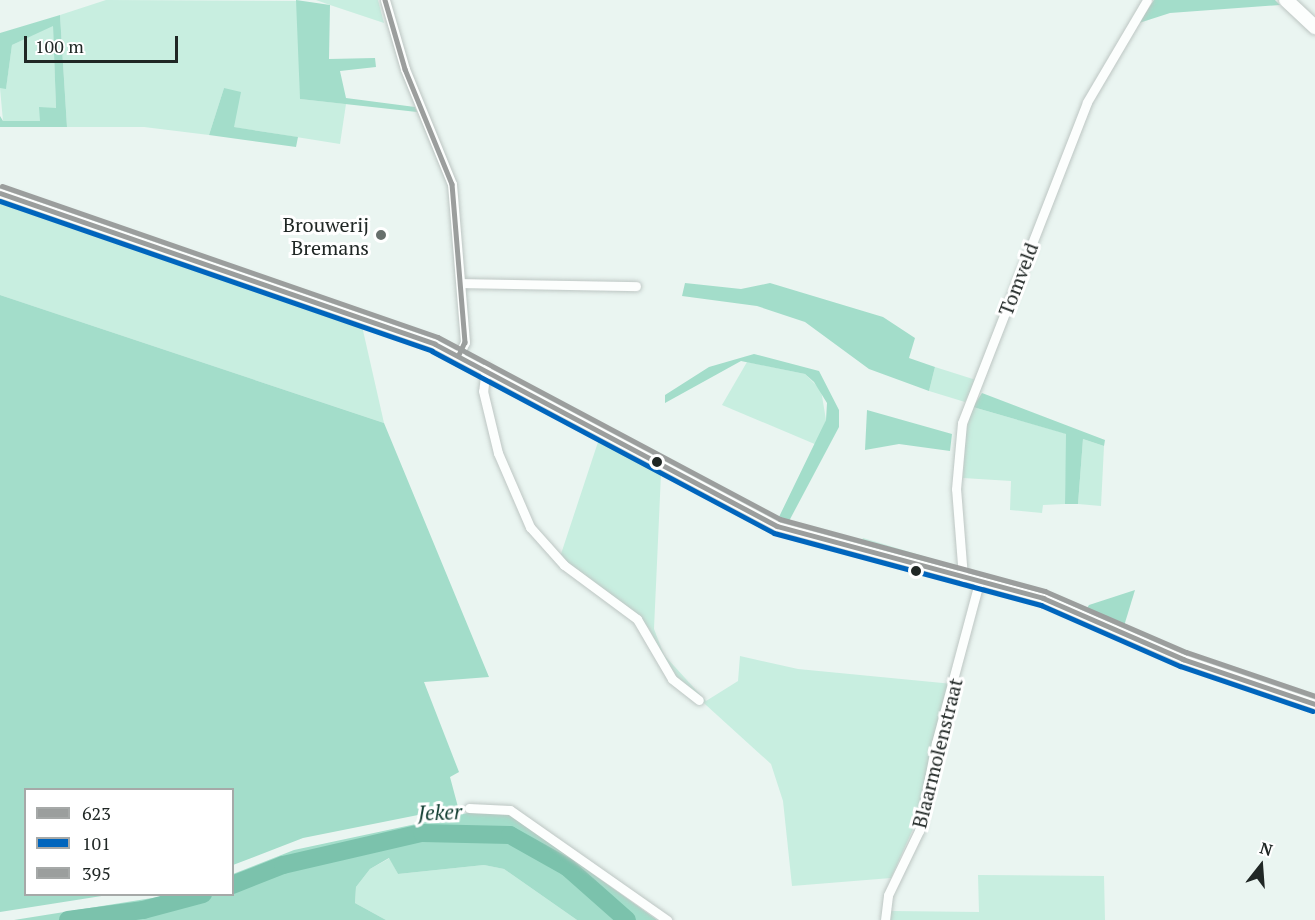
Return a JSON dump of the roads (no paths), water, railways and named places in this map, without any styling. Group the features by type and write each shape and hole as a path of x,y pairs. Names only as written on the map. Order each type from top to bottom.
{"main road":[{"path":"1286,0 1315,27"}],"street":[{"path":"385,0 405,69 448,168 465,342 459,355"},
{"name":"Tomveld","path":"963,577 956,489 962,423 1087,102 1147,0"},
{"path":"0,193 459,355 486,368 544,405 777,526 1065,606 1183,659 1315,704"},
{"path":"461,283 636,286"},
{"path":"486,368 483,391 498,453 530,527 564,565 637,619 672,679 699,700"},
{"name":"Blaarmolenstraat","path":"885,920 888,895 919,831 936,743 979,582"},
{"path":"469,808 510,810 667,920"}],"waterway":[{"name":"Jeker","path":"234,884 283,865 422,833 510,835 567,867 627,920"},
{"name":"Jeker","path":"68,920 143,910 196,896"}],"place":[{"name":"Brouwerij Bremans","path":"381,235"}]}
